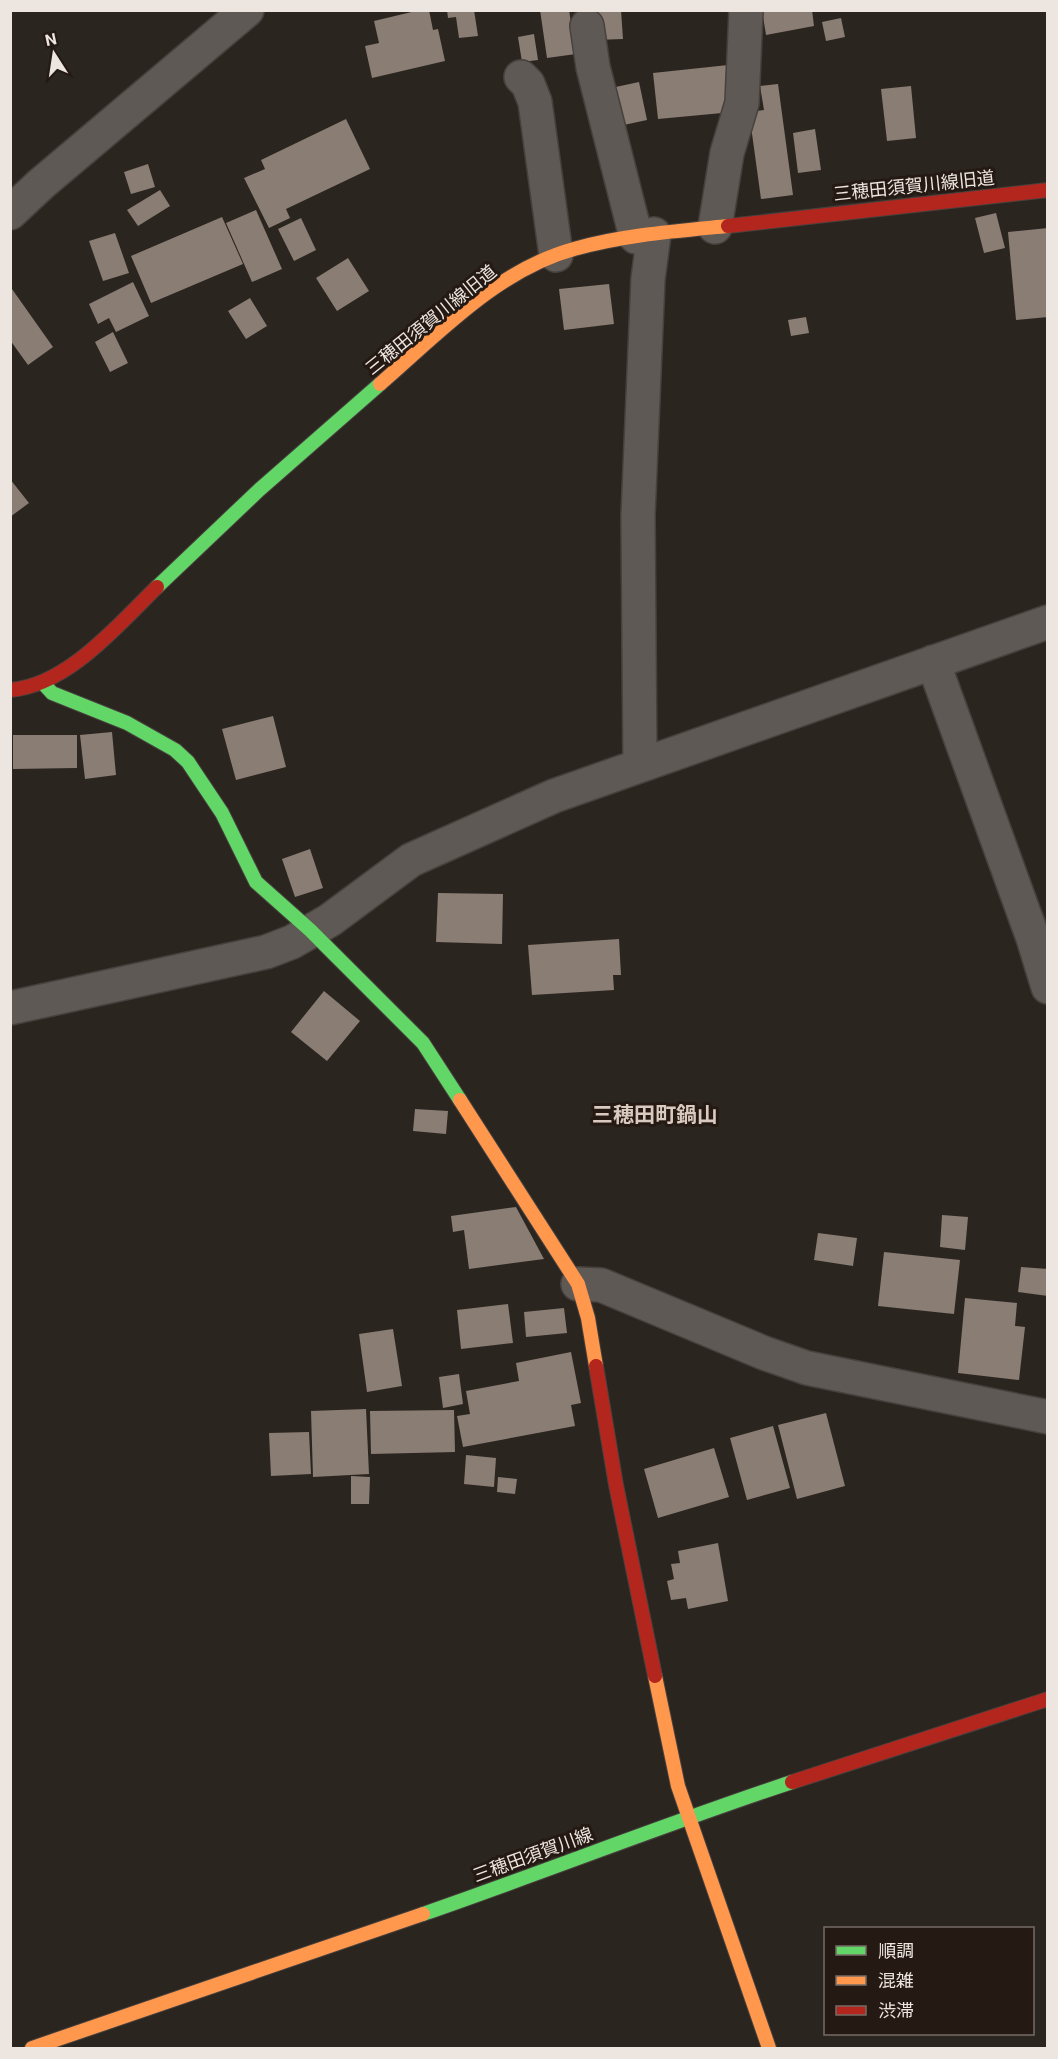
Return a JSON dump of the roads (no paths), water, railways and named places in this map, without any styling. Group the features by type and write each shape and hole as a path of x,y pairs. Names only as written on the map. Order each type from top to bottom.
{"street":[{"path":"10,213 41,184 247,10"},
{"path":"715,227 727,153 741,112 746,10"},
{"path":"587,26 593,67 645,236 648,279 638,516 640,765"},
{"path":"521,77 528,84 535,102 556,255"},
{"name":"三穂田須賀川線旧道","path":"10,690 43,683 58,675 100,642 259,490 453,321 492,289 525,269 573,249 645,236 1047,190"},
{"path":"10,1008 266,952 292,942 330,920 411,860 554,796 1047,622"},
{"path":"933,662 1033,938 1047,987"},
{"path":"43,683 52,693 127,723 175,750 209,792 256,882 310,930 423,1043 522,1193 578,1284 588,1318 616,1485 678,1786 768,2049"},
{"path":"578,1284 607,1287 764,1353 807,1368 1047,1417"},
{"name":"三穂田須賀川線","path":"32,2049 527,1878 689,1816 1047,1699"}],"district":[{"name":"三穂田町鍋山","path":"655,1115"}]}
